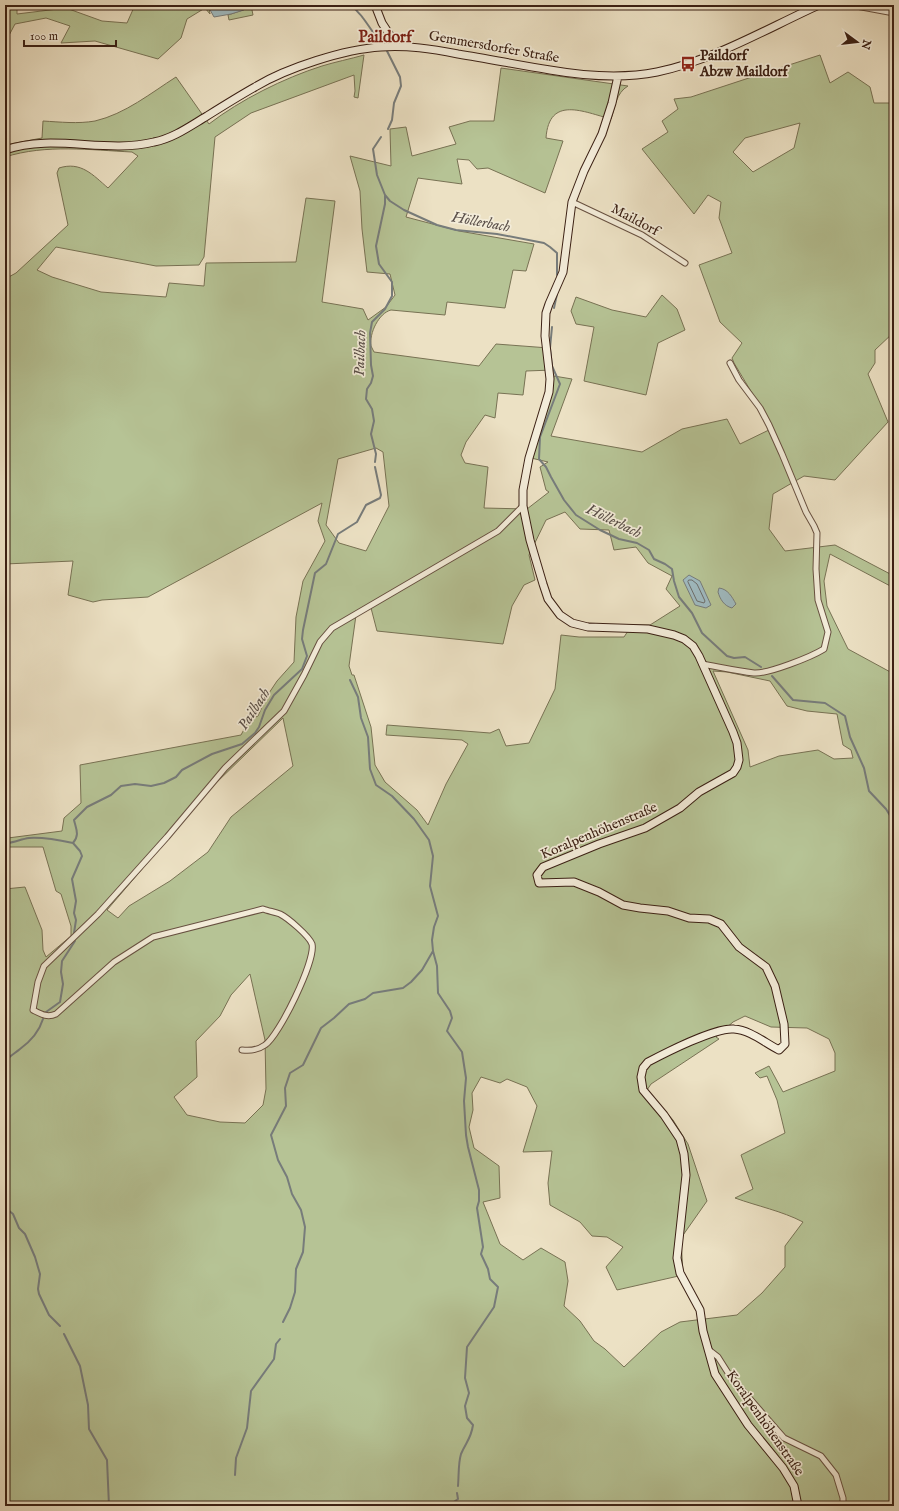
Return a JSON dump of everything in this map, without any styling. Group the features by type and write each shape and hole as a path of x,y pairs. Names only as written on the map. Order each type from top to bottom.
{"street":[{"path":"375,5 382,23 397,46"},
{"name":"Gemmersdorfer Straße","path":"5,150 37,143 110,146 141,144 157,141 183,130 257,85 281,74 351,52 377,47 397,46 423,48 551,70 593,75 618,76 655,72 688,64 717,53 819,5"},
{"path":"851,5 894,12"},
{"name":"Koralpenhöhenstraße","path":"618,76 612,103 602,134 584,171 572,202 563,272 546,313 545,336 550,379 549,392 529,458 523,490 523,506 548,599 560,615 572,623 588,627 648,629 674,635 684,639 693,646 737,743 739,760 733,773 699,792 680,808 645,828 599,844 543,867 537,875 539,883 574,882 599,892 623,905 668,910 689,918 709,918 721,924 739,947 766,967 775,986 784,1024 785,1044 779,1050 747,1032 734,1029 718,1031 648,1062 643,1068 641,1077 643,1090 664,1115 680,1139 684,1154 686,1175 677,1258 680,1274 700,1310 703,1331 715,1374 748,1425 783,1468 794,1486 798,1506"},
{"name":"Maildorf","path":"572,202 642,235 685,263"},
{"path":"702,664 756,673 815,654 824,649 827,637 827,627 818,600 816,569 818,542 814,526 806,512 769,425 760,408 739,380 730,363"},
{"path":"242,1050 251,1051 266,1045 278,1031 306,975 312,957 312,943 297,926 280,914 263,910 153,938 114,962 52,1016 46,1016 33,1010 38,982 44,966 52,957 77,936 98,914 167,837 224,768 284,711 320,642 332,628 498,531 523,506"},
{"path":"709,1350 718,1358 730,1376 784,1438 821,1456 836,1475 843,1498 843,1506"}],"green space":[{"path":"5,5 17,5 17,14 66,8 102,21 127,23 135,5 214,5 209,8 210,14 205,8 187,19 181,38 158,59 95,41 61,43 70,26 46,18 15,24 5,43"},
{"path":"243,5 251,5 253,15 229,20 228,15 243,10"},
{"path":"364,55 358,98 354,97 354,75 251,113 215,137 204,257 199,265 156,266 56,247 37,270 52,277 101,292 166,297 169,283 204,286 206,263 296,262 306,198 335,201 322,302 363,309 368,320 386,307 395,295 390,274 367,272 362,229 360,191 350,156 391,166 390,129 406,127 412,156 456,144 449,127 470,121 494,121 501,68 628,86 618,96 611,119 590,113 570,110 561,111 554,116 549,125 546,138 563,141 545,193 488,168 477,169 469,160 457,159 462,184 418,178 406,217 459,231 534,244 526,271 513,270 505,308 447,302 445,315 391,310 379,319 372,335 371,346 374,352 479,366 496,344 549,348 553,370 526,371 523,395 498,393 495,418 485,415 466,442 461,455 465,463 488,467 484,508 527,509 549,492 546,490 540,467 548,462 531,458 552,388 554,376 572,379 551,436 642,452 682,429 727,419 740,444 773,428 734,363 732,358 742,343 720,322 699,265 732,253 719,218 721,202 708,195 694,214 642,149 668,132 662,121 678,109 674,99 691,97 820,55 830,83 848,72 870,87 874,103 894,103 894,332 875,350 875,363 868,374 888,422 835,480 804,476 773,494 769,529 785,551 835,545 894,576 894,588 830,554 824,581 827,606 848,649 894,674 894,1506 5,1506 5,889 25,887 42,930 43,950 46,957 71,936 71,926 61,894 56,891 43,847 6,847 8,838 62,831 64,818 81,803 80,765 241,735 249,720 258,716 267,696 277,681 294,662 296,617 303,581 325,541 318,521 322,503 148,597 93,602 68,595 73,561 5,564 5,279 16,273 68,225 57,173 59,168 74,166 86,170 108,188 138,156 132,152 52,149 36,150 5,157 5,145 42,138 43,121 82,122 106,118 127,108 176,77 209,124 234,106 278,83 322,66","holes":["800,123 794,148 753,172 733,152 745,138","376,448 383,452 389,506 366,551 339,543 326,525 338,459","565,512 580,529 609,530 614,550 636,547 648,563 672,576 666,589 680,606 650,625 632,625 624,637 579,637 561,635 555,689 529,743 506,746 499,729 490,733 387,725 386,735 462,740 468,744 446,784 428,825 417,810 385,782 375,765 371,727 354,675 352,675 349,666 356,615 371,608 377,631 503,644 512,606 524,585 535,580 529,555 546,520","713,671 727,672 770,681 787,706 807,711 837,714 843,745 851,750 853,758 834,759 818,750 779,756 750,767 748,750","283,718 293,766 231,817 208,852 170,881 129,906 118,918 107,910 215,784","250,974 265,1040 266,1089 263,1105 245,1123 220,1122 187,1115 174,1097 197,1077 196,1041 220,1016 231,995","745,1016 771,1027 807,1028 829,1039 835,1053 835,1071 783,1092 769,1066 755,1073 760,1078 767,1076 777,1100 785,1133 741,1155 753,1189 735,1198 803,1222 785,1246 785,1267 762,1293 737,1315 680,1322 661,1332 624,1367 594,1341 580,1321 564,1306 568,1281 565,1262 541,1248 523,1260 500,1244 483,1202 500,1198 499,1166 474,1148 469,1127 473,1110 472,1093 481,1077 500,1083 507,1079 527,1087 537,1106 523,1152 552,1151 548,1183 550,1205 580,1222 592,1236 607,1237 623,1247 606,1267 617,1290 683,1275 681,1238 707,1201 688,1144 673,1120 647,1090 651,1084 719,1039 716,1037 733,1022"]},
{"path":"662,295 677,309 685,330 658,343 646,395 584,381 594,327 576,324 571,311 576,297 612,310 646,317"}],"water":[{"path":"214,5 243,5 244,10 214,17 209,8"},
{"path":"689,575 700,581 711,605 706,608 695,605 683,580"},
{"path":"719,588 727,592 733,599 736,604 732,608 727,606 721,600 718,592"}],"waterway":[{"name":"Pailbach","path":"353,5 380,42"},
{"name":"Pailbach","path":"387,51 400,77 401,86 394,103 392,120 388,129"},
{"name":"Pailbach","path":"375,462 376,454 371,434 374,421 372,409 366,399 367,389 373,376 371,365 370,333 372,322 385,309 392,296 392,282 379,264 376,246 385,204 385,195 377,175 373,149 381,137"},
{"name":"Höllerbach","path":"385,195 390,201 404,210 437,225 456,230 497,234 544,243 557,253 557,275"},
{"name":"Höllerbach","path":"554,308 557,294"},
{"name":"Höllerbach","path":"552,327 550,348 552,366 560,384 540,437 539,459 546,467 564,500 576,515 600,530 619,539 637,543 649,550 654,559 672,569 679,597 692,613 702,633 727,656 734,658 745,657 761,667"},
{"name":"Pailbach","path":"73,843 77,835 74,820 87,807 111,795 121,786 135,784 151,786 164,783 176,777 182,770 212,754 242,744 255,733 259,727 265,710 274,695 302,669 307,656 302,639 315,573 326,564 338,534 357,522 366,505 380,498 381,495 375,467"},
{"name":"Höllerbach","path":"772,676 793,700 825,703 845,716 850,737 864,768 869,791 886,809 894,822"},
{"path":"350,680 358,697 361,718 368,737 370,769 376,785 392,796 414,819 429,840 433,856 430,886 438,916 434,927 432,940 437,966 438,993 450,1011 452,1018 447,1031 462,1052 466,1078 464,1101 466,1135 479,1190 479,1201 477,1208 483,1247 481,1254 488,1269 490,1279 498,1287 494,1307 467,1347 465,1378 469,1393 465,1406 467,1418 473,1425 470,1437 460,1458 458,1486"},
{"name":"Pailbach","path":"8,843 26,838 51,839 73,843"},
{"path":"73,843 80,851 82,856 72,879 76,901 74,913 76,920 74,933"},
{"path":"46,1012 60,1002 63,984 61,972 62,961 75,941"},
{"path":"283,1322 290,1308 295,1292 296,1269 303,1252 305,1227 301,1210 292,1194 287,1177 278,1160 271,1135 286,1106 285,1088 290,1073 303,1065 321,1028 349,1004 365,999 373,993 403,988 422,970 433,951"},
{"path":"5,1062 31,1039 37,1032 43,1019"},
{"path":"5,1204 8,1210 13,1214 19,1228 25,1234 35,1257 40,1274 38,1289 39,1294 49,1315 60,1326"},
{"path":"64,1334 80,1366 88,1405 89,1429 107,1460 109,1506"},
{"path":"235,1475 236,1458 247,1428 251,1391 274,1359 276,1344 280,1339"},
{"path":"448,1506 458,1499 457,1493"}],"place":[{"name":"Paildorf Abzw Maildorf","path":"688,64"}],"district":[{"name":"Paildorf","path":"385,38"}]}
